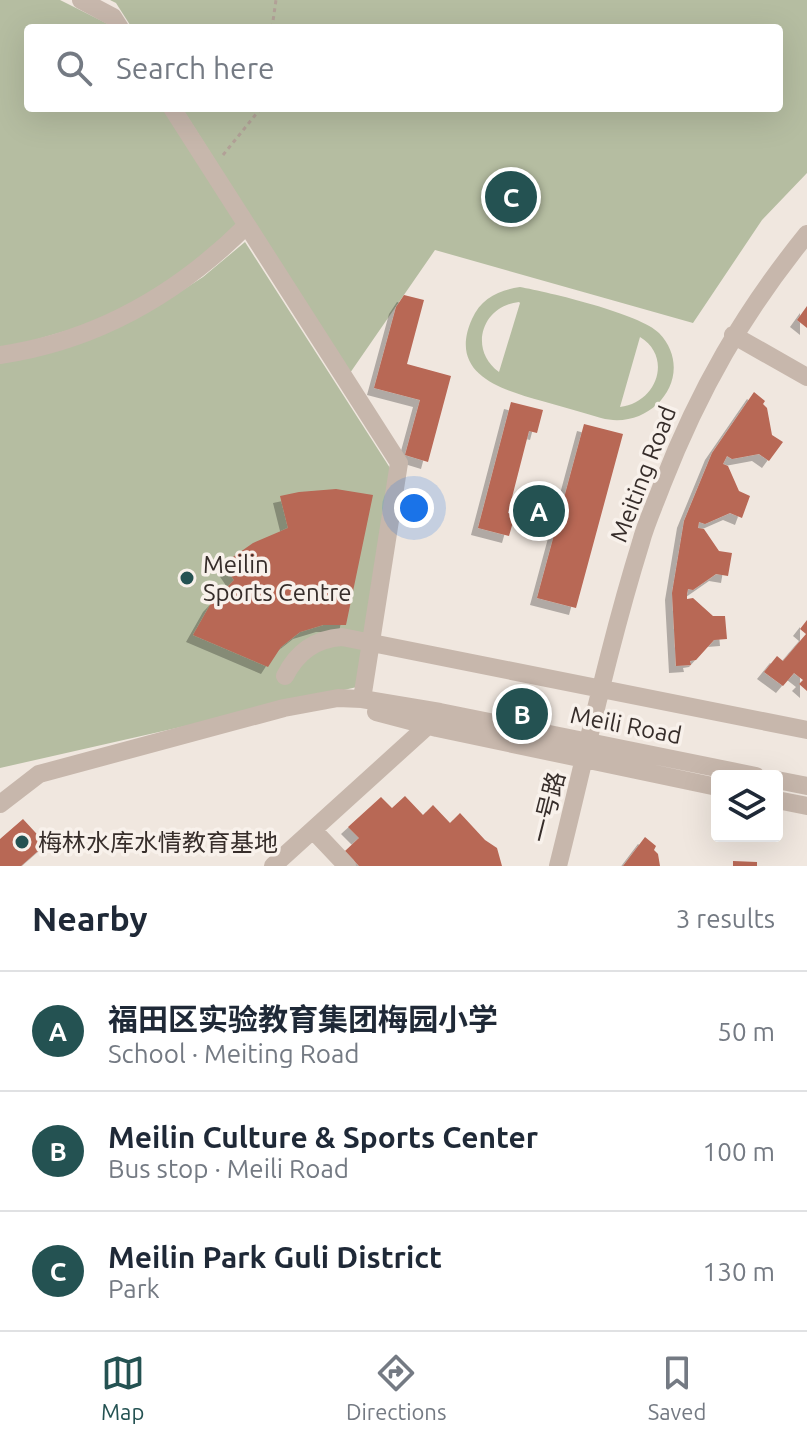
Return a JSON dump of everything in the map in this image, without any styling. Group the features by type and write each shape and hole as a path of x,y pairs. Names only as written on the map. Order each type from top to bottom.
{"street":[{"path":"81,0 113,17 117,24"},
{"path":"175,112 399,463 362,699"},
{"path":"0,355 63,341 138,309 195,272 247,225"},
{"name":"Meiting Road","path":"587,751 641,540 698,400 733,335 807,234"},
{"path":"733,335 807,377"},
{"path":"285,676 292,663 313,644 327,638 342,637 807,730"},
{"path":"0,804 39,774 284,708 326,700 362,699 435,722"},
{"path":"0,785 43,784 329,711 371,711 435,722"},
{"path":"273,866 435,722"},
{"name":"Meili Road","path":"435,722 587,751 715,770"},
{"name":"Meili Road","path":"587,751 711,785"},
{"name":"一号路","path":"558,866 587,751"},
{"path":"783,781 807,786"},
{"path":"783,801 807,806"},
{"path":"313,830 347,866"}],"path":[{"path":"273,24 276,0"},
{"path":"211,169 258,112"}],"green space":[{"path":"0,0 60,0 108,24 24,24 24,112 166,112 239,225 200,262 107,319 0,350"},
{"path":"110,0 807,0 807,173 762,220 693,323 435,250 350,373 185,112 783,112 783,24 129,24 116,3"},
{"name":"Meilin Sports Centre","path":"245,242 390,468 357,687 0,768 0,359 158,306 203,277"},
{"path":"520,287 614,311 634,318 659,333 670,349 674,366 664,396 652,408 620,420 601,418 527,397 483,377 473,367 467,354 466,338 472,319 486,300","holes":["520,303 499,372 489,363 484,352 484,330 496,311","640,337 656,356 656,378 643,397 633,404 620,407"]}],"building":[{"path":"404,295 424,300 407,364 451,376 428,462 405,455 420,400 374,388 396,307"},
{"path":"807,306 807,328 797,320"},
{"path":"754,392 765,401 763,404 767,408 772,435 783,442 769,461 759,454 732,459 727,456 723,464 728,466 739,491 750,496 742,518 730,513 705,524 699,522 698,528 704,529 719,551 732,553 728,576 716,574 693,590 688,589 687,594 687,599 693,598 713,616 725,616 727,639 714,640 696,660 690,661 691,665 676,666 672,593 684,521 712,453"},
{"path":"511,402 543,410 537,433 529,431 508,513 515,515 509,536 478,528"},
{"path":"584,424 623,434 576,608 537,598"},
{"path":"336,489 373,495 346,625 323,625 300,632 281,647 268,667 193,635 210,605 234,580 223,564 253,543 288,528 280,496"},
{"path":"807,620 807,691 799,684 803,680 794,673 783,686 764,672 777,656 783,661 806,634 800,629"},
{"path":"405,796 423,815 433,805 450,823 460,813 485,840 497,848 502,866 359,866 345,851 359,838 348,827 381,797 392,808"},
{"name":"梅林水库水情教育基地","path":"23,819 46,844 21,866 0,866 0,839"},
{"path":"645,837 656,846 654,850 660,866 623,866"},
{"path":"733,861 757,862 757,866 733,866"}],"place":[{"name":"Meilin Park Guli District","path":"511,197"},
{"name":"福田区实验教育集团梅园小学","path":"539,511"},
{"name":"Meilin Sports Centre","path":"187,578"},
{"name":"Meilin Culture & Sports Center","path":"522,714"},
{"name":"梅林水库水情教育基地","path":"22,842"}]}
